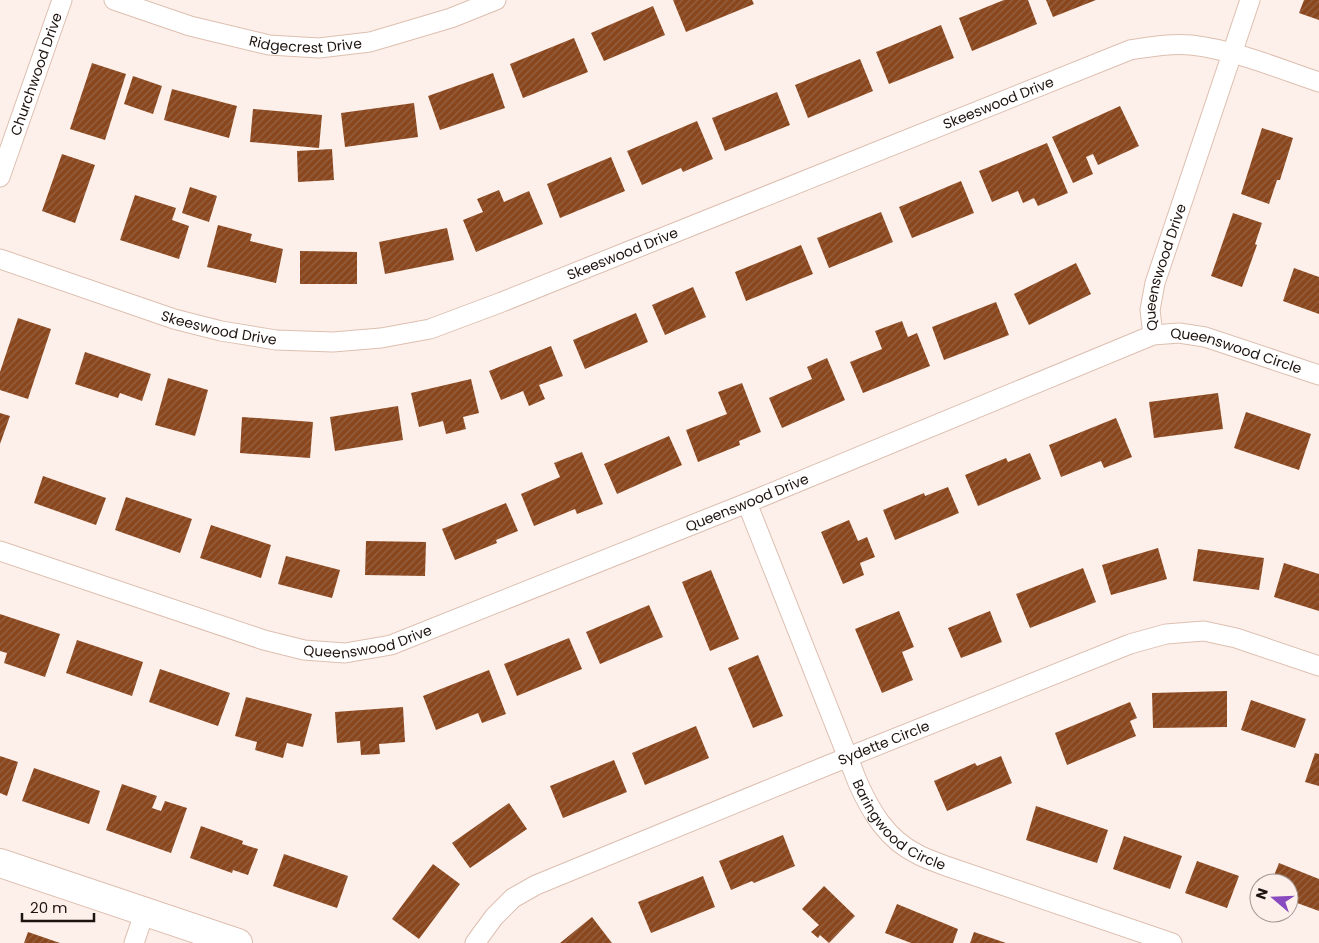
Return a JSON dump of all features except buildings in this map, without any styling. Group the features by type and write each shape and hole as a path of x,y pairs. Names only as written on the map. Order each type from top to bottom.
{"street":[{"name":"Churchwood Drive","path":"0,177 62,0"},
{"name":"Ridgecrest Drive","path":"114,0 190,26 269,45 319,48 370,42 451,18 496,0"},
{"name":"Queenswood Drive","path":"0,551 264,640 304,650 345,652 391,645 747,503 1152,335 1150,310 1155,283 1250,0"},
{"name":"Skeeswood Drive","path":"0,259 174,319 221,332 276,340 332,342 381,338 430,329 502,302 1130,50 1163,45 1191,45 1232,53 1319,82"},
{"name":"Queenswood Circle","path":"1152,335 1179,333 1205,337 1319,375"},
{"name":"Baringwood Circle","path":"747,503 865,797 878,821 894,840 915,853 946,866 1172,943"},
{"name":"Sydette Circle","path":"475,943 494,917 513,898 536,885 1130,644 1166,634 1204,631 1228,636 1319,666"},
{"path":"0,863 238,943"},
{"path":"134,943 145,912"}]}
